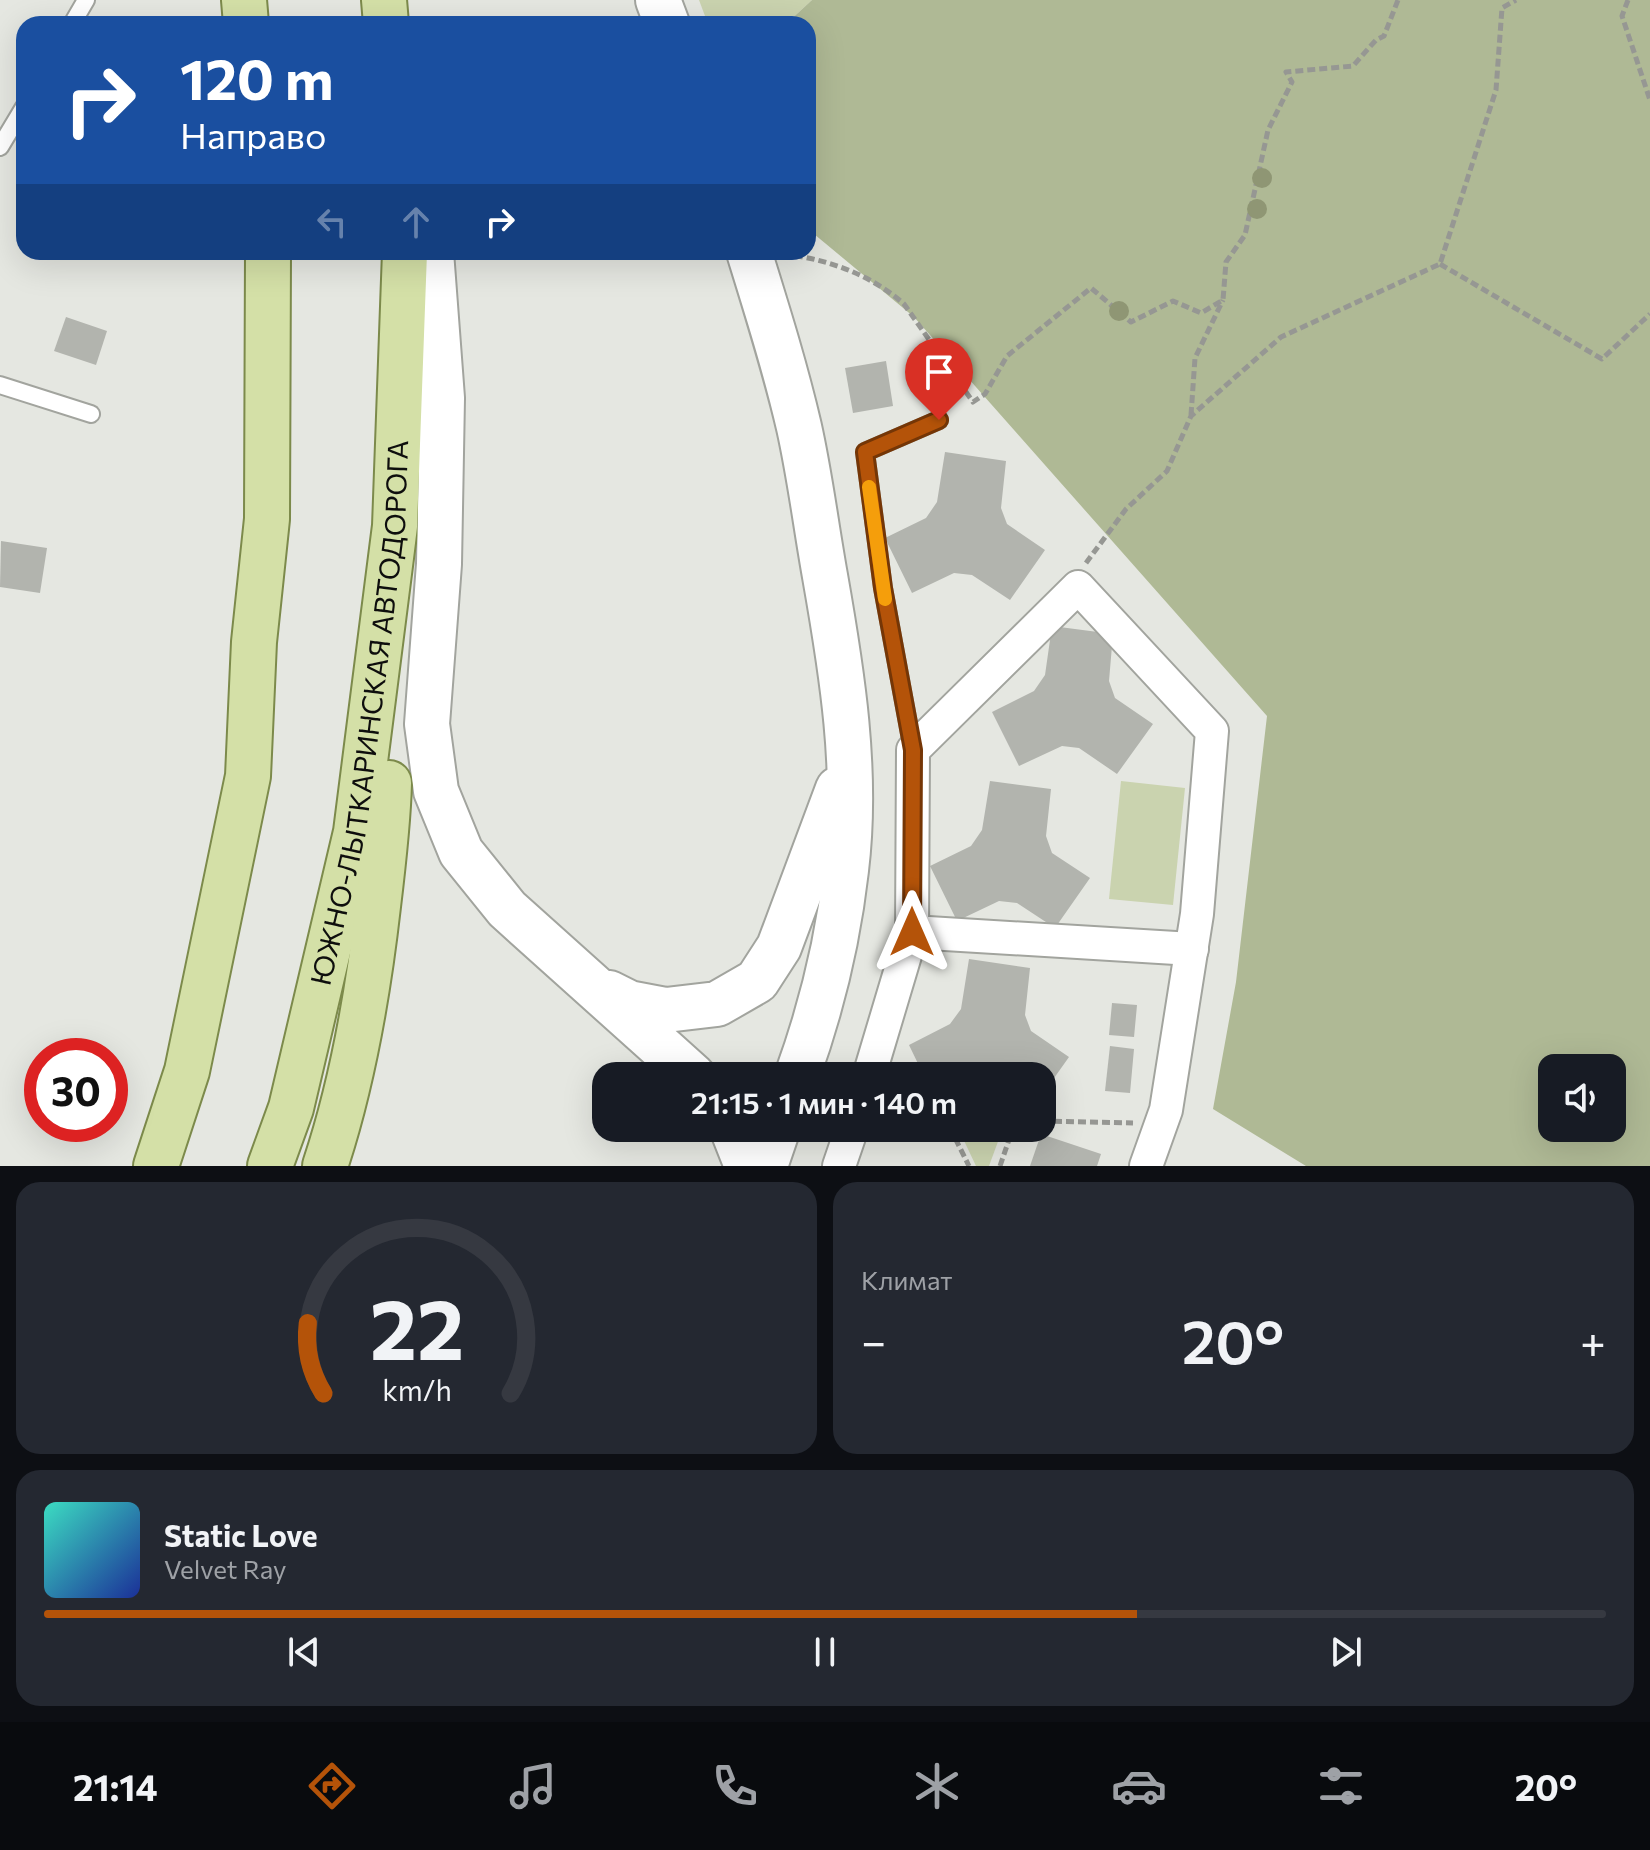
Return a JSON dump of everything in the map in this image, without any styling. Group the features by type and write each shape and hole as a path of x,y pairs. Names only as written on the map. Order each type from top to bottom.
{"main road":[{"path":"156,1166 187,1071 248,776 254,642 267,519 268,260"},
{"name":"ЮЖНО-ЛЫТКАРИНСКАЯ АВТОДОРОГА","path":"270,1166 291,1108 356,832 395,526 405,260"},
{"path":"432,260 442,398 439,564 427,724 436,791 461,852 507,909 677,1062"},
{"path":"752,260 784,363 800,431 844,697 849,760 847,869 826,984 801,1062"},
{"path":"325,1166 336,1134 369,989 387,834 395,526"},
{"path":"585,981 629,1003 666,1010 717,1004 757,981 779,947 849,760"},
{"path":"738,1142 747,1166"},
{"path":"765,1166 773,1142"}],"street":[{"path":"873,1062 912,932 913,750 1078,587 1212,731 1192,949 1166,1110 1146,1166"},
{"path":"912,932 1192,949"},
{"path":"839,1166 847,1142"}],"lane":[{"path":"0,147 16,120"},
{"path":"0,385 91,414"},
{"path":"913,750 883,588 865,452 939,420"}],"path":[{"path":"1078,587 1088,557 1126,509 1167,471 1191,416 1195,358 1223,300 1226,262 1245,235 1268,130 1292,82 1286,72 1353,66 1376,40 1384,36 1398,0"},
{"path":"1191,416 1281,337 1440,264 1496,90 1502,8 1516,0"},
{"path":"1628,0 1622,16 1650,100"},
{"path":"816,258 834,263 889,290 904,304 973,402 985,394 1007,356 1091,288 1131,322 1173,301 1201,313 1223,300"},
{"path":"1440,264 1602,359 1650,314"},
{"path":"1056,1121 1162,1123"},
{"path":"957,1142 969,1166"},
{"path":"1000,1166 1008,1142"}],"green space":[{"path":"699,0 812,0 795,16 705,16"},
{"path":"812,0 1650,0 1650,1166 1306,1166 1213,1109 1236,982 1267,716 914,317 816,236 816,16 795,16"},
{"path":"1121,781 1185,788 1173,905 1109,899"},
{"path":"965,1142 998,1142 989,1166 976,1166"}],"building":[{"path":"66,317 107,331 96,365 54,351"},
{"path":"886,361 893,406 853,413 845,368"},
{"path":"945,452 1006,461 1001,508 1007,524 1045,550 1010,600 972,575 954,573 912,593 885,538 926,518 937,502"},
{"path":"1,541 47,548 40,593 0,587"},
{"path":"1052,626 1113,634 1109,681 1115,698 1153,724 1117,774 1079,748 1062,746 1019,766 992,712 1034,691 1045,675"},
{"path":"990,781 1051,789 1046,836 1052,853 1090,878 1055,928 1017,903 999,901 957,921 930,866 971,846 982,830"},
{"path":"969,959 1030,968 1025,1015 1031,1031 1069,1057 1056,1075 1056,1062 917,1062 909,1045 950,1024 961,1009"},
{"path":"1112,1003 1137,1005 1134,1037 1109,1035"},
{"path":"1110,1046 1134,1049 1130,1093 1105,1091"},
{"path":"1056,1139 1101,1154 1097,1166 1030,1166 1038,1142 1056,1142"}],"slow traffic":[{"path":"869,487 885,599"}],"route":[{"path":"912,932 913,750 883,588 865,452 939,420"}]}
